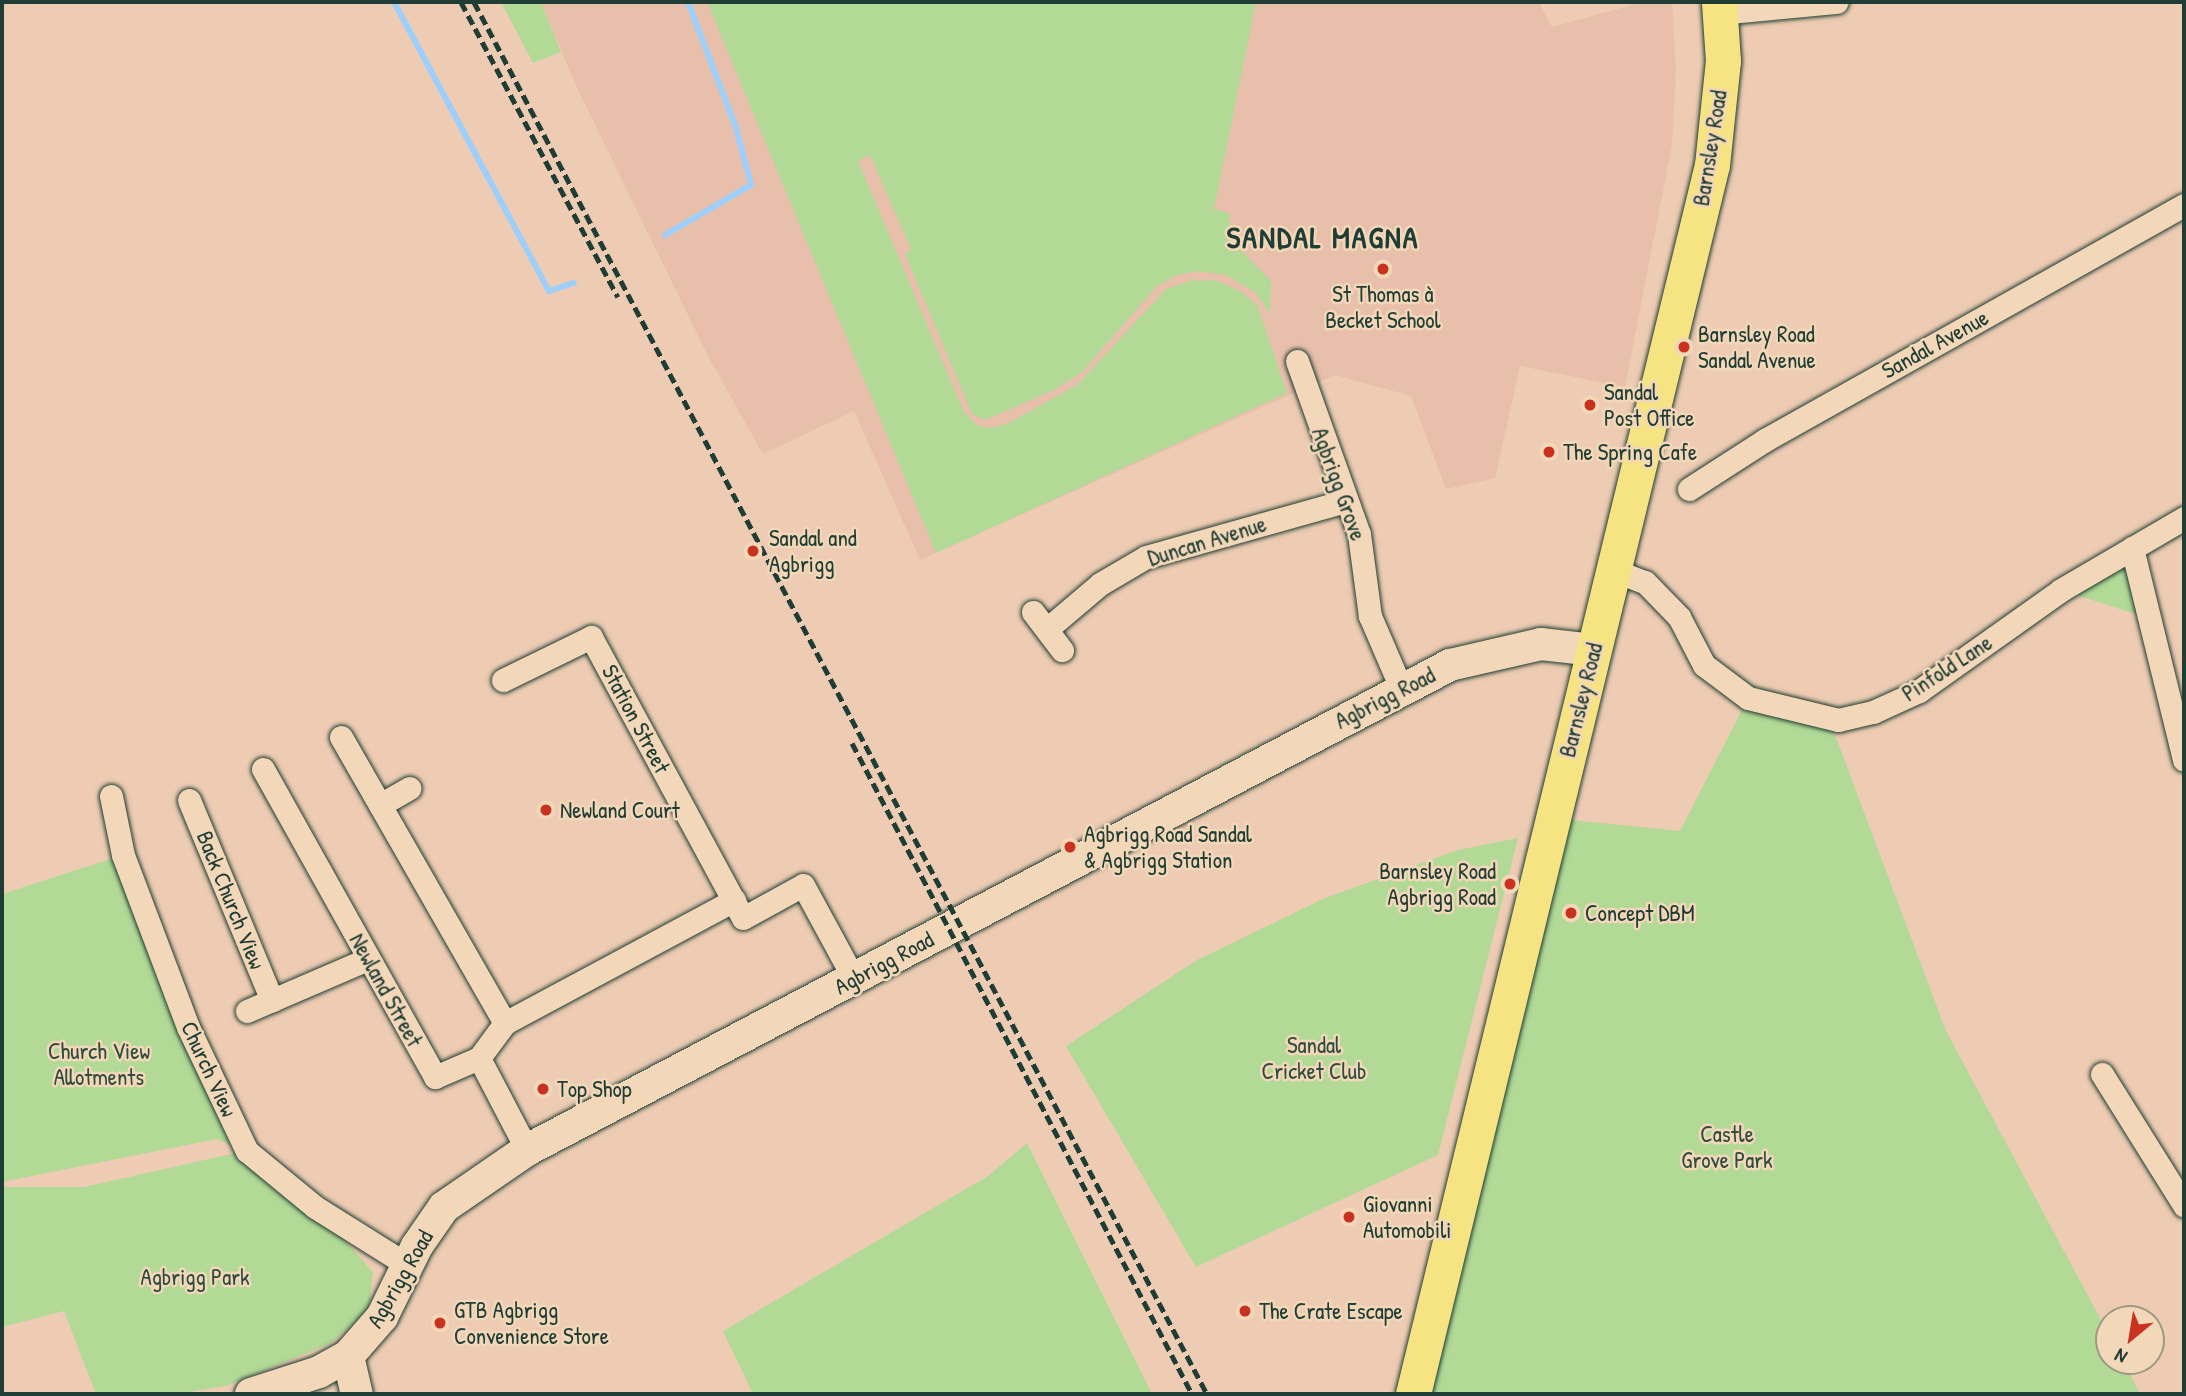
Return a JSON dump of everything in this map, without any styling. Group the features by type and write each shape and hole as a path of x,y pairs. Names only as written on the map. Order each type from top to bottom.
{"main road":[{"name":"Barnsley Road","path":"1413,1394 1712,165 1723,61 1720,8"},
{"name":"Agbrigg Road","path":"251,1394 318,1372 348,1356 382,1317 417,1246 444,1208 527,1150 1401,688 1450,665 1510,650 1556,644 1593,650"},
{"path":"348,1356 358,1394"}],"street":[{"path":"1720,8 1836,2"},
{"name":"Sandal Avenue","path":"1689,489 1765,440 2184,205"},
{"name":"Agbrigg Grove","path":"1297,361 1362,546 1370,616 1401,688"},
{"name":"Duncan Avenue","path":"1062,650 1040,621 1146,557 1345,501"},
{"name":"Pinfold Lane","path":"1613,570 1645,582 1679,617 1704,665 1748,698 1838,720 1873,712 1919,691 2014,621 2184,518"},
{"path":"2132,548 2184,760"},
{"name":"Station Street","path":"503,680 591,637 734,900"},
{"path":"341,737 505,1023"},
{"name":"Newland Street","path":"263,769 435,1077 479,1058"},
{"path":"380,805 409,789"},
{"name":"Church View","path":"111,796 123,855 184,1015 247,1151 315,1206 409,1266"},
{"name":"Back Church View","path":"190,800 272,1000"},
{"path":"527,1150 479,1058 505,1023 734,900 743,918 803,885 854,979"},
{"path":"247,1011 368,959"},
{"path":"2102,1074 2184,1205"}],"shaded area":[{"path":"541,2 1219,2 1233,10 1256,2 1539,2 1552,27 1643,2 1672,2 1676,68 1672,145 1625,387 1520,366 1495,478 1446,489 1411,396 1335,375 920,560 854,411 763,454 710,360 576,86"}],"green space":[{"path":"501,2 541,2 561,52 533,63"},
{"path":"707,2 1256,2 1214,209 1229,213 1230,239 1271,281 1270,313 1255,292 1226,275 1197,271 1177,275 1156,287 1082,372 1054,390 985,420 972,414 905,254 911,249 870,155 858,161 963,410 976,425 991,428 1009,423 1077,385 1166,289 1190,281 1215,280 1240,291 1257,305 1287,393 936,553"},
{"path":"2132,548 2151,619 2061,590"},
{"name":"Castle Grove Park","path":"1748,698 1825,719 1837,740 1946,1031 2095,1309 2095,1375 2130,1375 2140,1394 1413,1394 1552,818 1680,831"},
{"name":"Sandal Cricket Club","path":"1518,838 1438,1155 1196,1267 1066,1046 1197,960 1325,898 1458,850"},
{"path":"123,855 247,1151 315,1207 373,1272 369,1310 331,1343 226,1386 174,1394 96,1394 64,1311 2,1327 2,1187 84,1187 245,1151 217,1139 2,1182 2,894"},
{"path":"1027,1143 1152,1394 753,1394 723,1331 988,1176"}],"waterway":[{"path":"394,2 549,291 574,283"},
{"path":"665,235 751,185 736,128 688,2"}],"railway":[{"path":"461,2 618,297"},
{"path":"474,2 1207,1394"},
{"path":"852,743 1192,1394"}],"place":[{"name":"St Thomas à Becket School","path":"1383,269"},
{"name":"Barnsley Road Sandal Avenue","path":"1684,347"},
{"name":"Sandal Post Office","path":"1590,405"},
{"name":"The Spring Cafe","path":"1549,452"},
{"name":"Sandal and Agbrigg","path":"753,551"},
{"name":"Newland Court","path":"546,810"},
{"name":"Agbrigg Road Sandal & Agbrigg Station","path":"1070,847"},
{"name":"Barnsley Road Agbrigg Road","path":"1510,884"},
{"name":"Concept DBM","path":"1571,913"},
{"name":"Top Shop","path":"543,1089"},
{"name":"Giovanni Automobili","path":"1349,1217"},
{"name":"The Crate Escape","path":"1245,1311"},
{"name":"GTB Agbrigg Convenience Store","path":"440,1323"}],"district":[{"name":"SANDAL MAGNA","path":"1323,237"}],"park label":[{"name":"Church View Allotments","path":"99,1064"},
{"name":"Agbrigg Park","path":"195,1277"}]}
